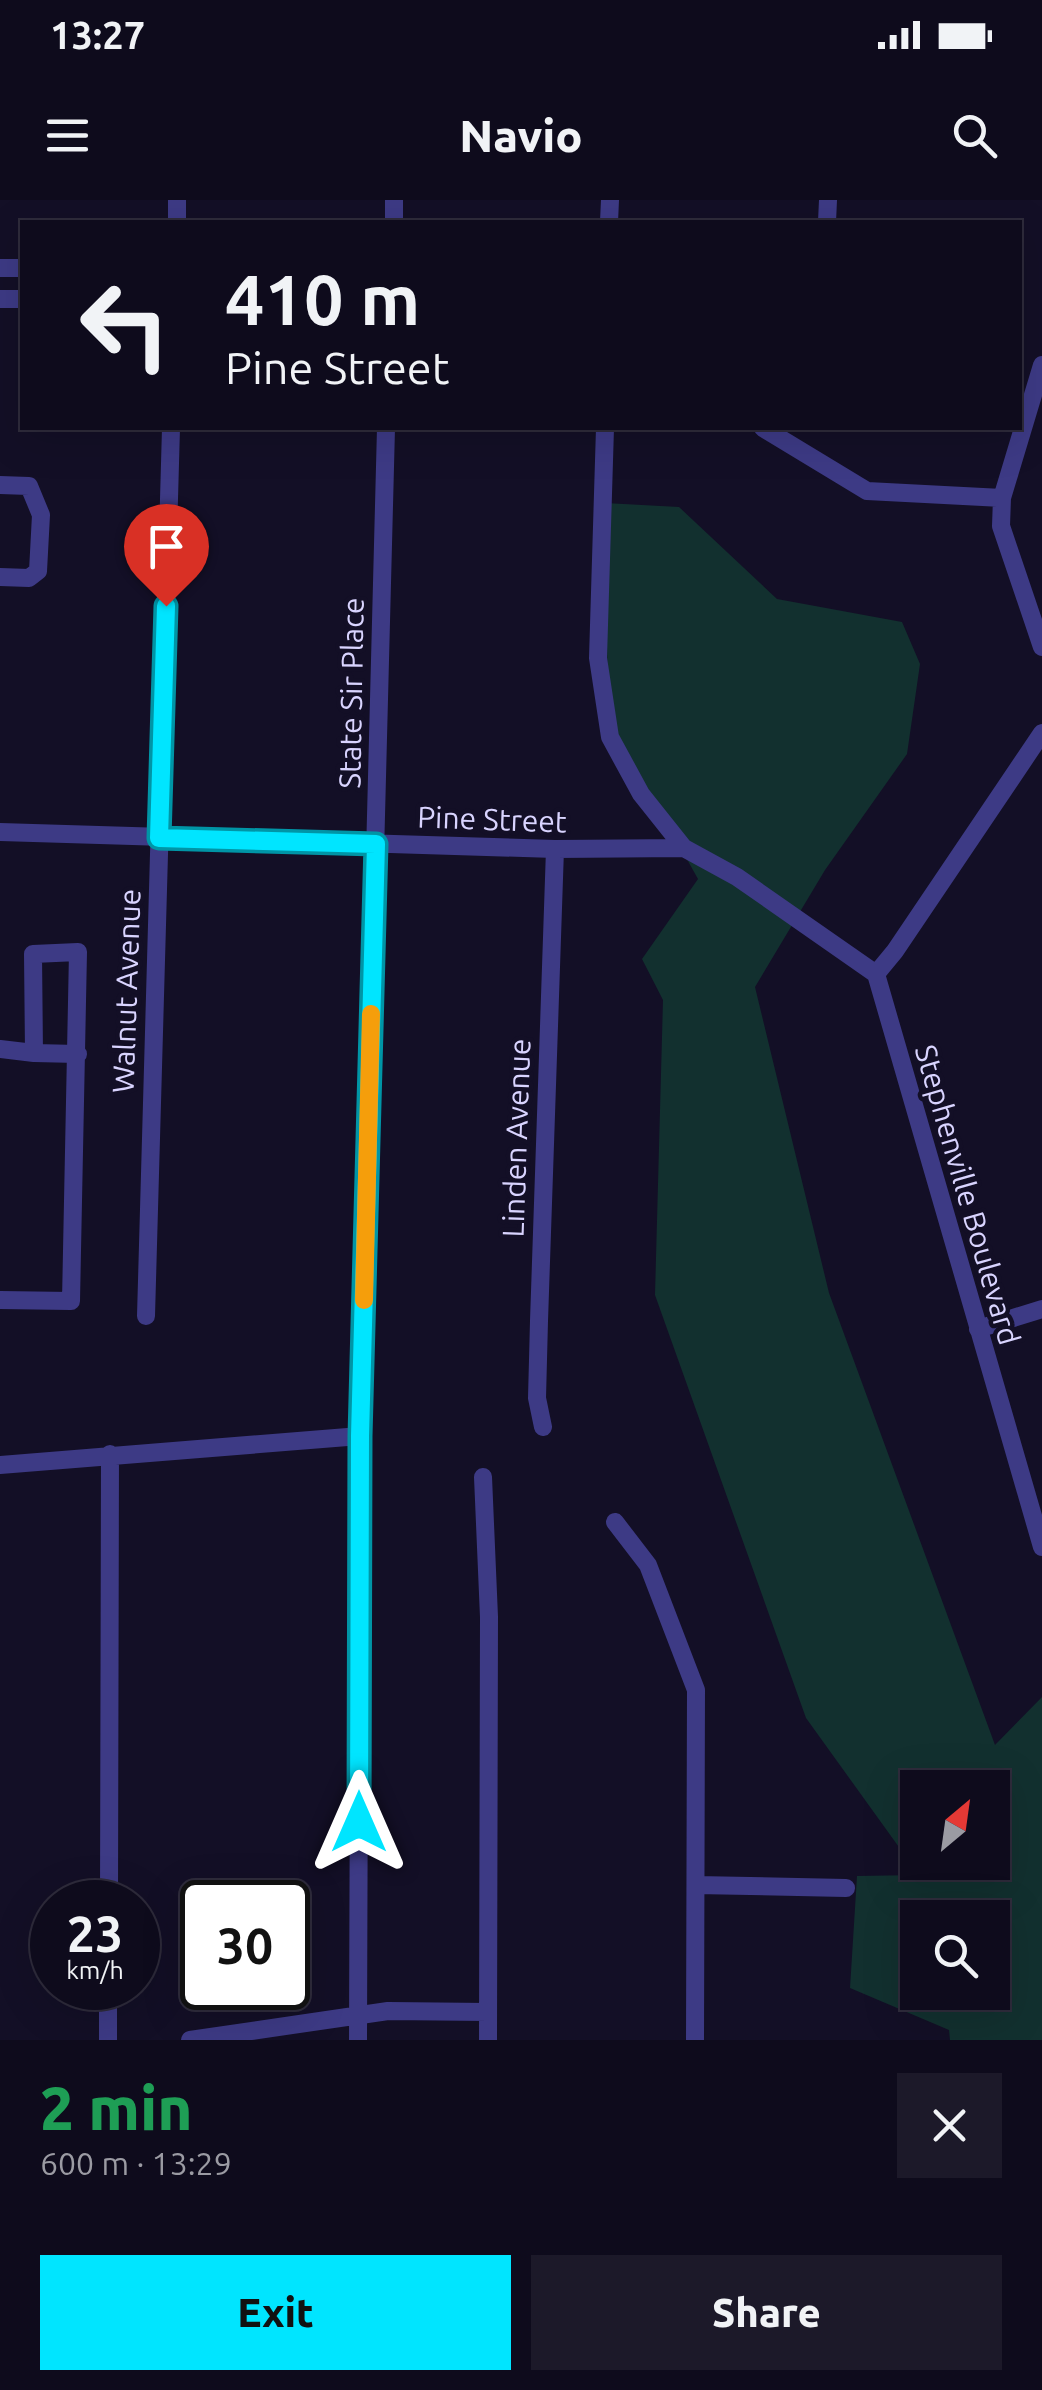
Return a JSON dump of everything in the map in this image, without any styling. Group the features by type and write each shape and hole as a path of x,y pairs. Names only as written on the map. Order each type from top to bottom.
{"street":[{"path":"1042,365 1002,498 1001,526 1042,647"},
{"name":"Walnut Avenue","path":"146,1316 171,430"},
{"name":"State Sir Place","path":"358,2040 360,1436 386,430"},
{"path":"605,430 598,658 602,705 610,737 627,773 684,848 744,882 876,974 1042,733"},
{"path":"770,430 867,491 1002,498"},
{"path":"0,485 29,486 40,516 38,571 29,578 0,577"},
{"name":"Pine Street","path":"0,832 555,850 684,848"},
{"name":"Linden Avenue","path":"543,1427 537,1398 555,850"},
{"path":"0,1300 71,1301 78,952 33,954 34,1052"},
{"name":"Stephenville Boulevard","path":"876,974 1042,1547"},
{"path":"0,1036 7,1049 0,1069"},
{"path":"7,1049 78,1054"},
{"path":"978,1328 1042,1310"},
{"path":"0,1465 360,1436"},
{"path":"109,1880 110,1454"},
{"path":"484,1476 489,1617 488,2040"},
{"path":"615,1522 648,1564 696,1690 694,2040"},
{"path":"696,1885 846,1888"},
{"path":"108,2010 108,2040"},
{"path":"190,2040 388,2011 488,2012"}],"green space":[{"path":"605,503 679,507 777,599 902,622 920,664 907,754 825,870 755,987 829,1293 995,1745 1042,1697 1042,2040 950,2040 949,2030 902,2010 1010,2010 1010,1900 900,1900 900,2009 850,1988 857,1876 1010,1880 1010,1770 900,1770 900,1849 806,1718 655,1295 663,1000 642,959 698,879 608,718"}],"slow traffic":[{"path":"364,1300 371,1014"}],"route":[{"path":"166,606 159,838 376,844 360,1436 359,1822"}]}
